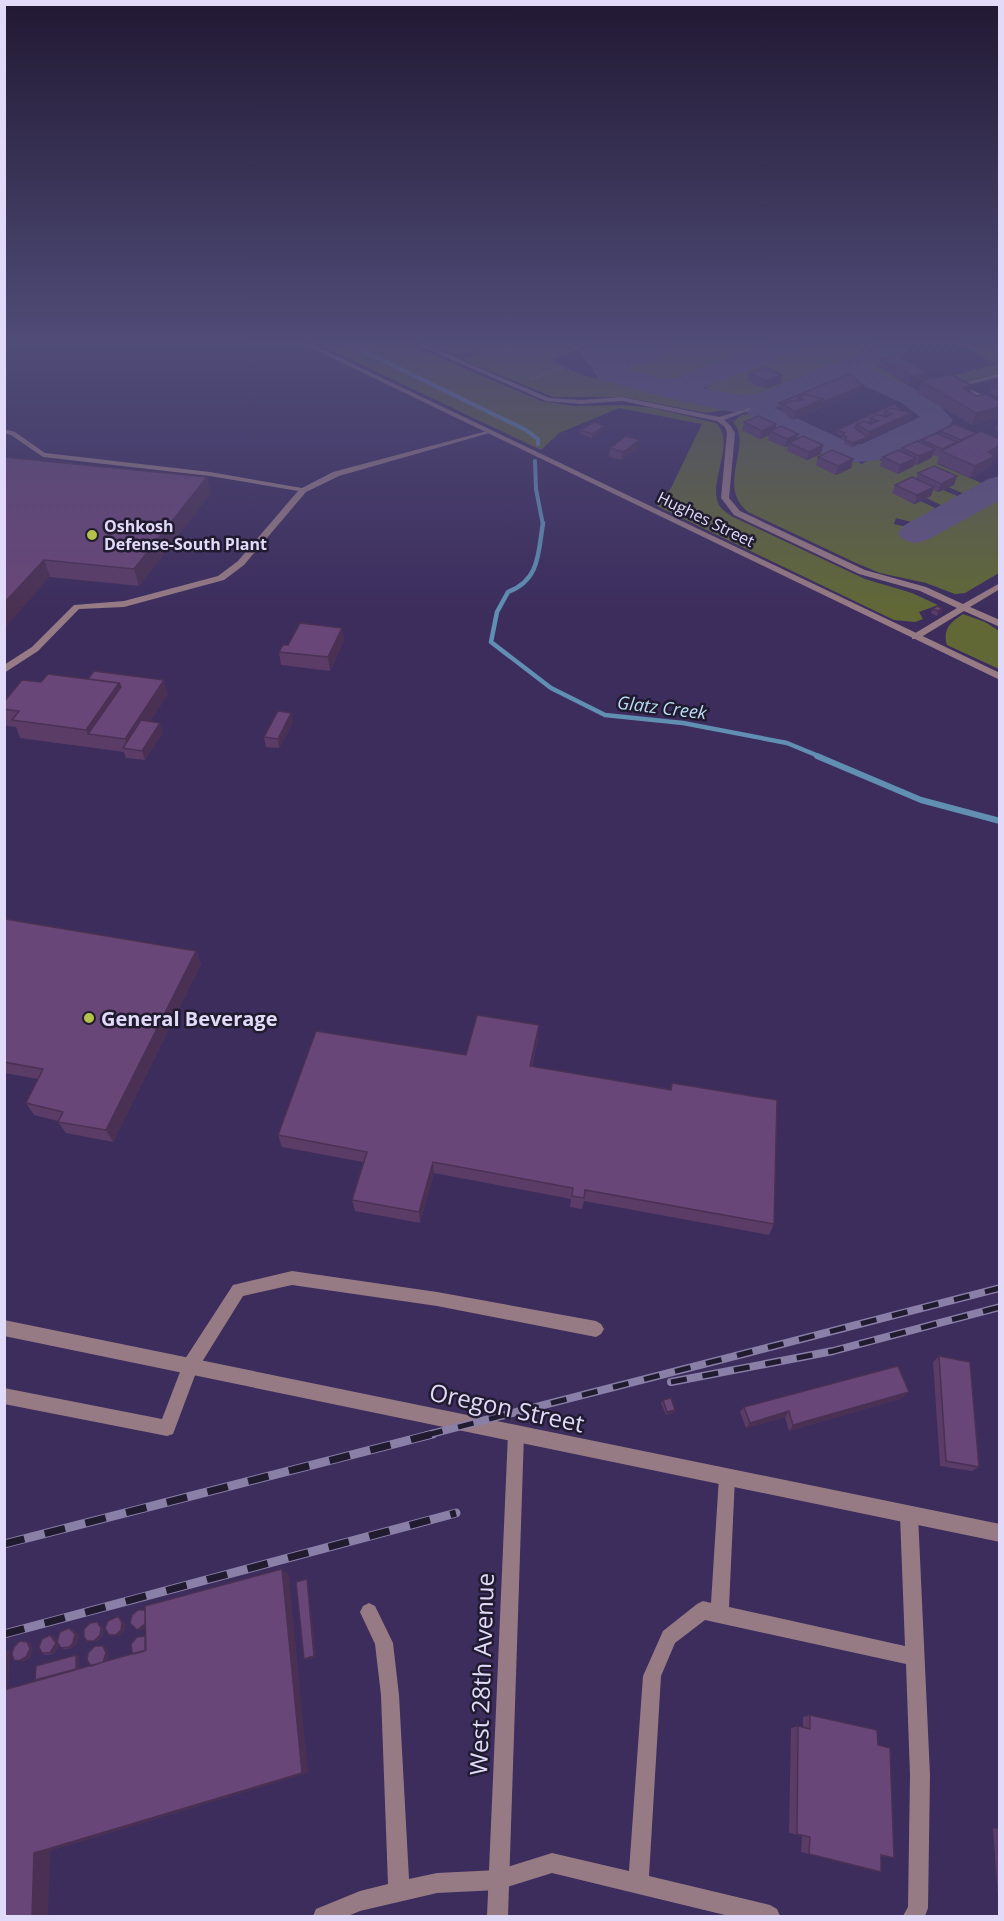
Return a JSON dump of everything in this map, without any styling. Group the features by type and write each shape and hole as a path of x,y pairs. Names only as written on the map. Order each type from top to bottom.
{"street":[{"path":"7,432 13,433 43,455 210,474 303,490"},
{"path":"4,670 35,649 77,607 124,604 221,578 240,563 303,490 336,474 489,432"},
{"name":"Hughes Street","path":"489,432 999,677"},
{"path":"730,432 725,498 737,513 862,572 923,589 999,624"},
{"path":"915,637 999,585"},
{"path":"4,1396 167,1428 191,1365 238,1290 292,1278 437,1299 597,1329"},
{"name":"Oregon Street","path":"4,1328 999,1533"},
{"name":"West 28th Avenue","path":"497,1917 516,1434"},
{"path":"720,1613 727,1477"},
{"path":"909,1515 920,1775 918,1908 914,1917"},
{"path":"638,1884 652,1676 669,1637 703,1610 915,1657"},
{"path":"369,1612 384,1643 390,1695 399,1892"},
{"path":"323,1917 360,1901 437,1883 498,1880 552,1863 770,1917"}],"green space":[{"path":"502,432 562,432 541,450"},
{"path":"698,432 722,432 724,441 716,495 719,505 725,512 865,579 912,593 938,605 919,612 923,619 915,622 894,620 657,506 671,488"},
{"path":"738,432 746,432 760,439 774,433 772,432 792,432 795,433 769,440 785,447 800,435 818,444 788,451 807,460 823,446 848,457 816,465 836,475 844,465 854,460 862,464 874,457 886,463 890,461 878,455 892,448 917,465 931,458 897,446 910,440 944,460 937,464 986,485 967,495 948,487 938,492 943,490 962,498 945,507 926,498 893,493 914,504 920,501 940,510 915,523 896,518 894,524 907,527 904,530 921,538 999,496 999,573 965,593 955,594 926,583 880,573 748,512 739,502 735,490 734,478 740,442"},
{"path":"963,614 985,622 999,631 999,669 947,645 946,635 949,626"}],"building":[{"path":"771,432 793,432 798,434 787,439"},
{"path":"841,432 860,432 868,437 853,443 845,440 847,437 842,435 845,433"},
{"path":"942,432 976,433 961,440"},
{"path":"980,432 999,439 999,446 988,452 995,456 975,466 941,451"},
{"path":"936,433 957,442 942,449 921,440"},
{"path":"626,436 639,440 623,452 610,448"},
{"path":"803,436 823,445 809,452 789,443"},
{"path":"917,441 935,449 919,456 902,448"},
{"path":"832,450 853,459 838,466 818,457"},
{"path":"898,450 916,458 900,465 883,457"},
{"name":"Oshkosh Defense-South Plant","path":"4,457 207,477 134,569 44,560 4,603"},
{"path":"934,466 957,476 941,484 918,473"},
{"path":"912,477 934,487 917,495 895,485"},
{"path":"937,606 942,608 938,611 933,609"},
{"path":"300,623 342,628 328,657 279,652 283,645 288,645"},
{"path":"94,671 164,680 125,739 88,734 121,687 119,683 88,679"},
{"path":"48,674 119,683 86,730 12,720 19,711 4,709 4,702 22,680 41,682"},
{"path":"278,711 291,713 278,739 264,737"},
{"path":"141,720 160,723 142,751 123,748"},
{"name":"General Beverage","path":"5,919 196,951 106,1130 58,1122 63,1112 26,1103 43,1069 4,1062"},
{"path":"477,1015 539,1025 530,1066 671,1090 672,1083 777,1100 774,1224 585,1190 584,1198 572,1196 573,1188 433,1162 419,1212 352,1200 367,1152 278,1135 316,1031 466,1055"},
{"path":"939,1356 970,1362 979,1467 946,1461"},
{"path":"898,1366 909,1392 793,1425 789,1411 750,1423 744,1407"},
{"path":"671,1398 675,1410 667,1412 663,1400"},
{"path":"282,1569 302,1773 34,1853 32,1917 4,1917 4,1690 146,1650 145,1606"},
{"path":"307,1579 314,1656 304,1659 296,1582"},
{"path":"138,1610 145,1610 145,1624 137,1630 130,1623 132,1615"},
{"path":"118,1616 122,1623 121,1630 116,1635 109,1635 105,1628 108,1621"},
{"path":"97,1622 101,1628 100,1635 94,1641 87,1641 84,1637 84,1629 90,1623"},
{"path":"69,1628 75,1634 73,1643 69,1647 61,1648 57,1642 60,1632"},
{"path":"50,1635 56,1643 50,1653 42,1653 39,1647 42,1639"},
{"path":"145,1636 145,1651 134,1654 131,1644 137,1637"},
{"path":"20,1641 27,1642 30,1649 26,1657 19,1661 14,1660 12,1654 14,1647"},
{"path":"95,1646 103,1646 106,1653 103,1662 91,1666 87,1660 88,1653"},
{"path":"76,1655 76,1669 35,1680 36,1666"},
{"path":"810,1715 877,1730 878,1745 890,1748 894,1858 881,1855 881,1872 809,1854 810,1837 797,1834 798,1726 810,1729"}],"waterway":[{"name":"Glatz Creek","path":"528,432 538,439 538,444"},
{"name":"Glatz Creek","path":"535,461 536,489 543,524"},
{"name":"Glatz Creek","path":"543,524 536,564 526,580 508,592 497,612 491,642 551,688 605,715 683,723 787,743 821,757"},
{"name":"Glatz Creek","path":"817,756 921,800 1000,821"}],"taxiway":[{"path":"798,432 848,454 868,453 913,432"},
{"path":"915,533 1000,486"}],"railway":[{"path":"427,1435 1000,1288"},
{"path":"671,1382 833,1351 1000,1307"},
{"path":"4,1544 433,1434"},
{"path":"4,1634 456,1513"}],"place":[{"name":"Oshkosh Defense-South Plant","path":"92,535"},
{"name":"General Beverage","path":"89,1018"}]}
